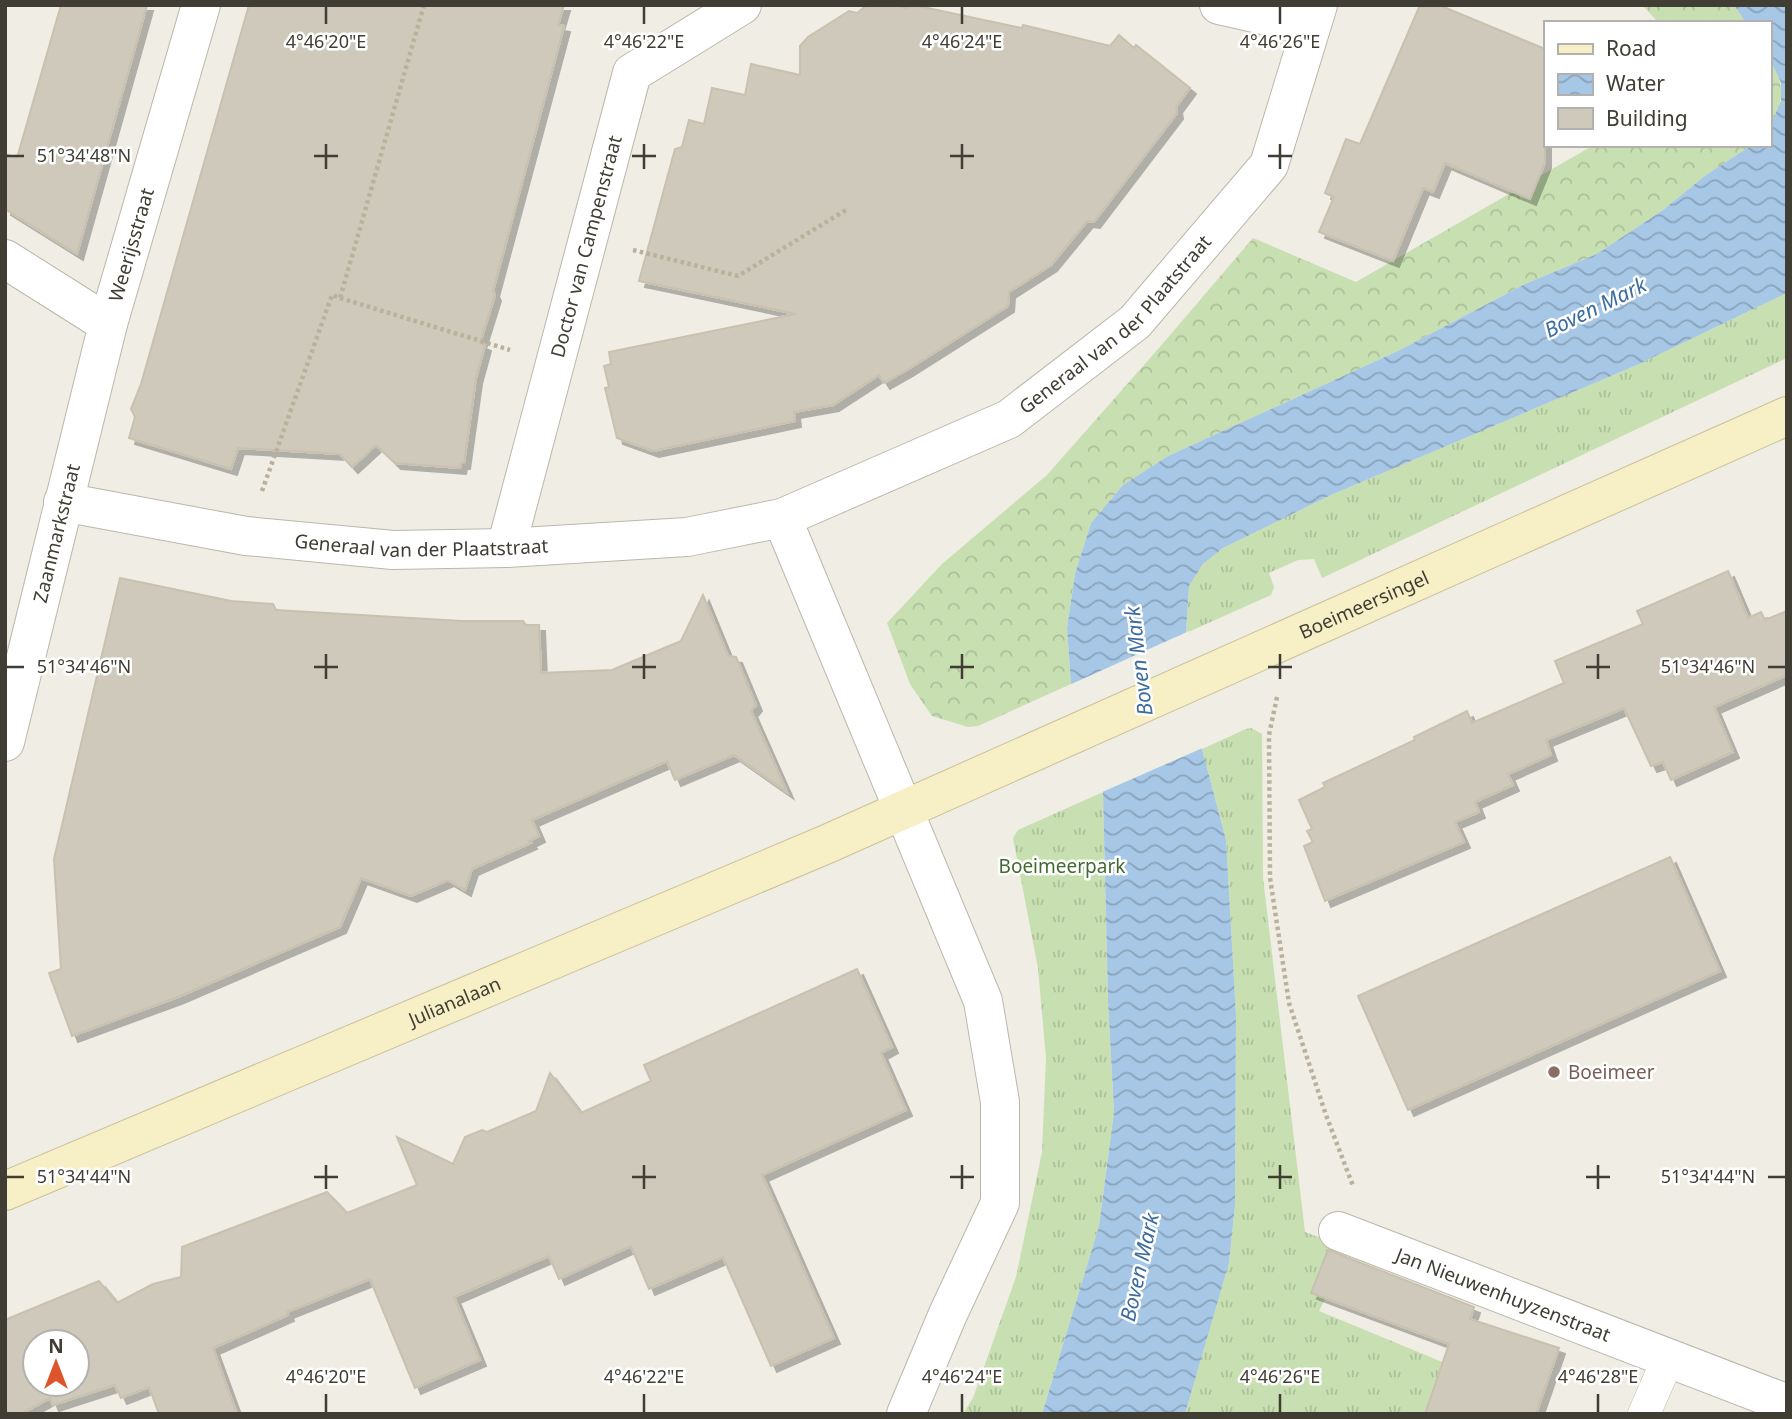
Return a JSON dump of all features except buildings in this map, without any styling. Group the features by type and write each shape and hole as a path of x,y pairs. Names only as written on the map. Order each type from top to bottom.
{"main road":[{"name":"Boeimeersingel","path":"904,810 1787,416"},
{"name":"Julianalaan","path":"5,1191 904,810"}],"street":[{"name":"Weerijsstraat","path":"108,324 201,5"},
{"name":"Doctor van Campenstraat","path":"506,548 632,73 742,5"},
{"path":"1219,5 1315,16"},
{"name":"Generaal van der Plaatstraat","path":"63,502 247,536 393,550 506,548 687,537 782,518 1009,419 1135,322 1269,166 1315,16"},
{"path":"5,259 108,324"},
{"name":"Zaanmarkstraat","path":"5,742 108,324"},
{"path":"782,518 983,1001 1000,1102 1000,1203 947,1314 906,1414"},
{"name":"Jan Nieuwenhuyzenstraat","path":"1354,1237 1668,1359 1781,1398"}],"lane":[{"path":"1644,1414 1668,1359"}],"path":[{"path":"340,298 424,5"},
{"path":"588,239 738,276 846,209"},
{"path":"247,536 332,295 555,364"},
{"path":"1285,641 1269,735 1270,878 1289,1003 1353,1186 1354,1237"}],"green space":[{"path":"1642,5 1734,5 1745,21 1657,21"},
{"path":"1771,61 1778,76 1781,93 1771,125"},
{"path":"1591,147 1749,147 1597,254 1525,284 1398,351 1168,456 1123,485 1091,523 1075,574 1067,628 1071,684 978,726 968,727 932,716 910,684 887,623 942,564 1047,475 1253,238 1356,282"},
{"path":"1787,293 1787,358 1322,578 1314,559 1298,560 1269,573 1274,587 1271,595 1186,633 1189,586 1203,564 1223,548 1331,495 1637,365"},
{"path":"1251,728 1262,734 1263,878 1305,1232 1350,1249 1319,1311 1464,1371 1451,1414 1185,1414 1229,1263 1235,1205 1236,1015 1226,840 1202,749"},
{"name":"Boeimeerpark","path":"1103,792 1108,1001 1114,1112 1099,1226 1042,1414 963,1414 973,1398 1016,1277 1042,1152 1046,1058 1038,968 1013,838 1018,830"}],"water":[{"name":"Boven Mark","path":"1734,5 1787,5 1787,293 1637,365 1331,495 1223,548 1203,564 1189,586 1186,633 1202,749 1226,840 1236,1015 1235,1205 1229,1263 1185,1414 1042,1414 1099,1226 1114,1112 1108,1001 1103,792 1071,684 1067,628 1075,574 1091,523 1123,485 1168,456 1398,351 1525,284 1597,254 1749,147 1771,147 1771,124 1781,101 1781,83 1771,60 1771,21 1745,21"}],"pier":[{"path":"1189,631 1205,747 1100,793 1067,686"}],"place":[{"name":"Boeimeer","path":"1554,1072"}]}
